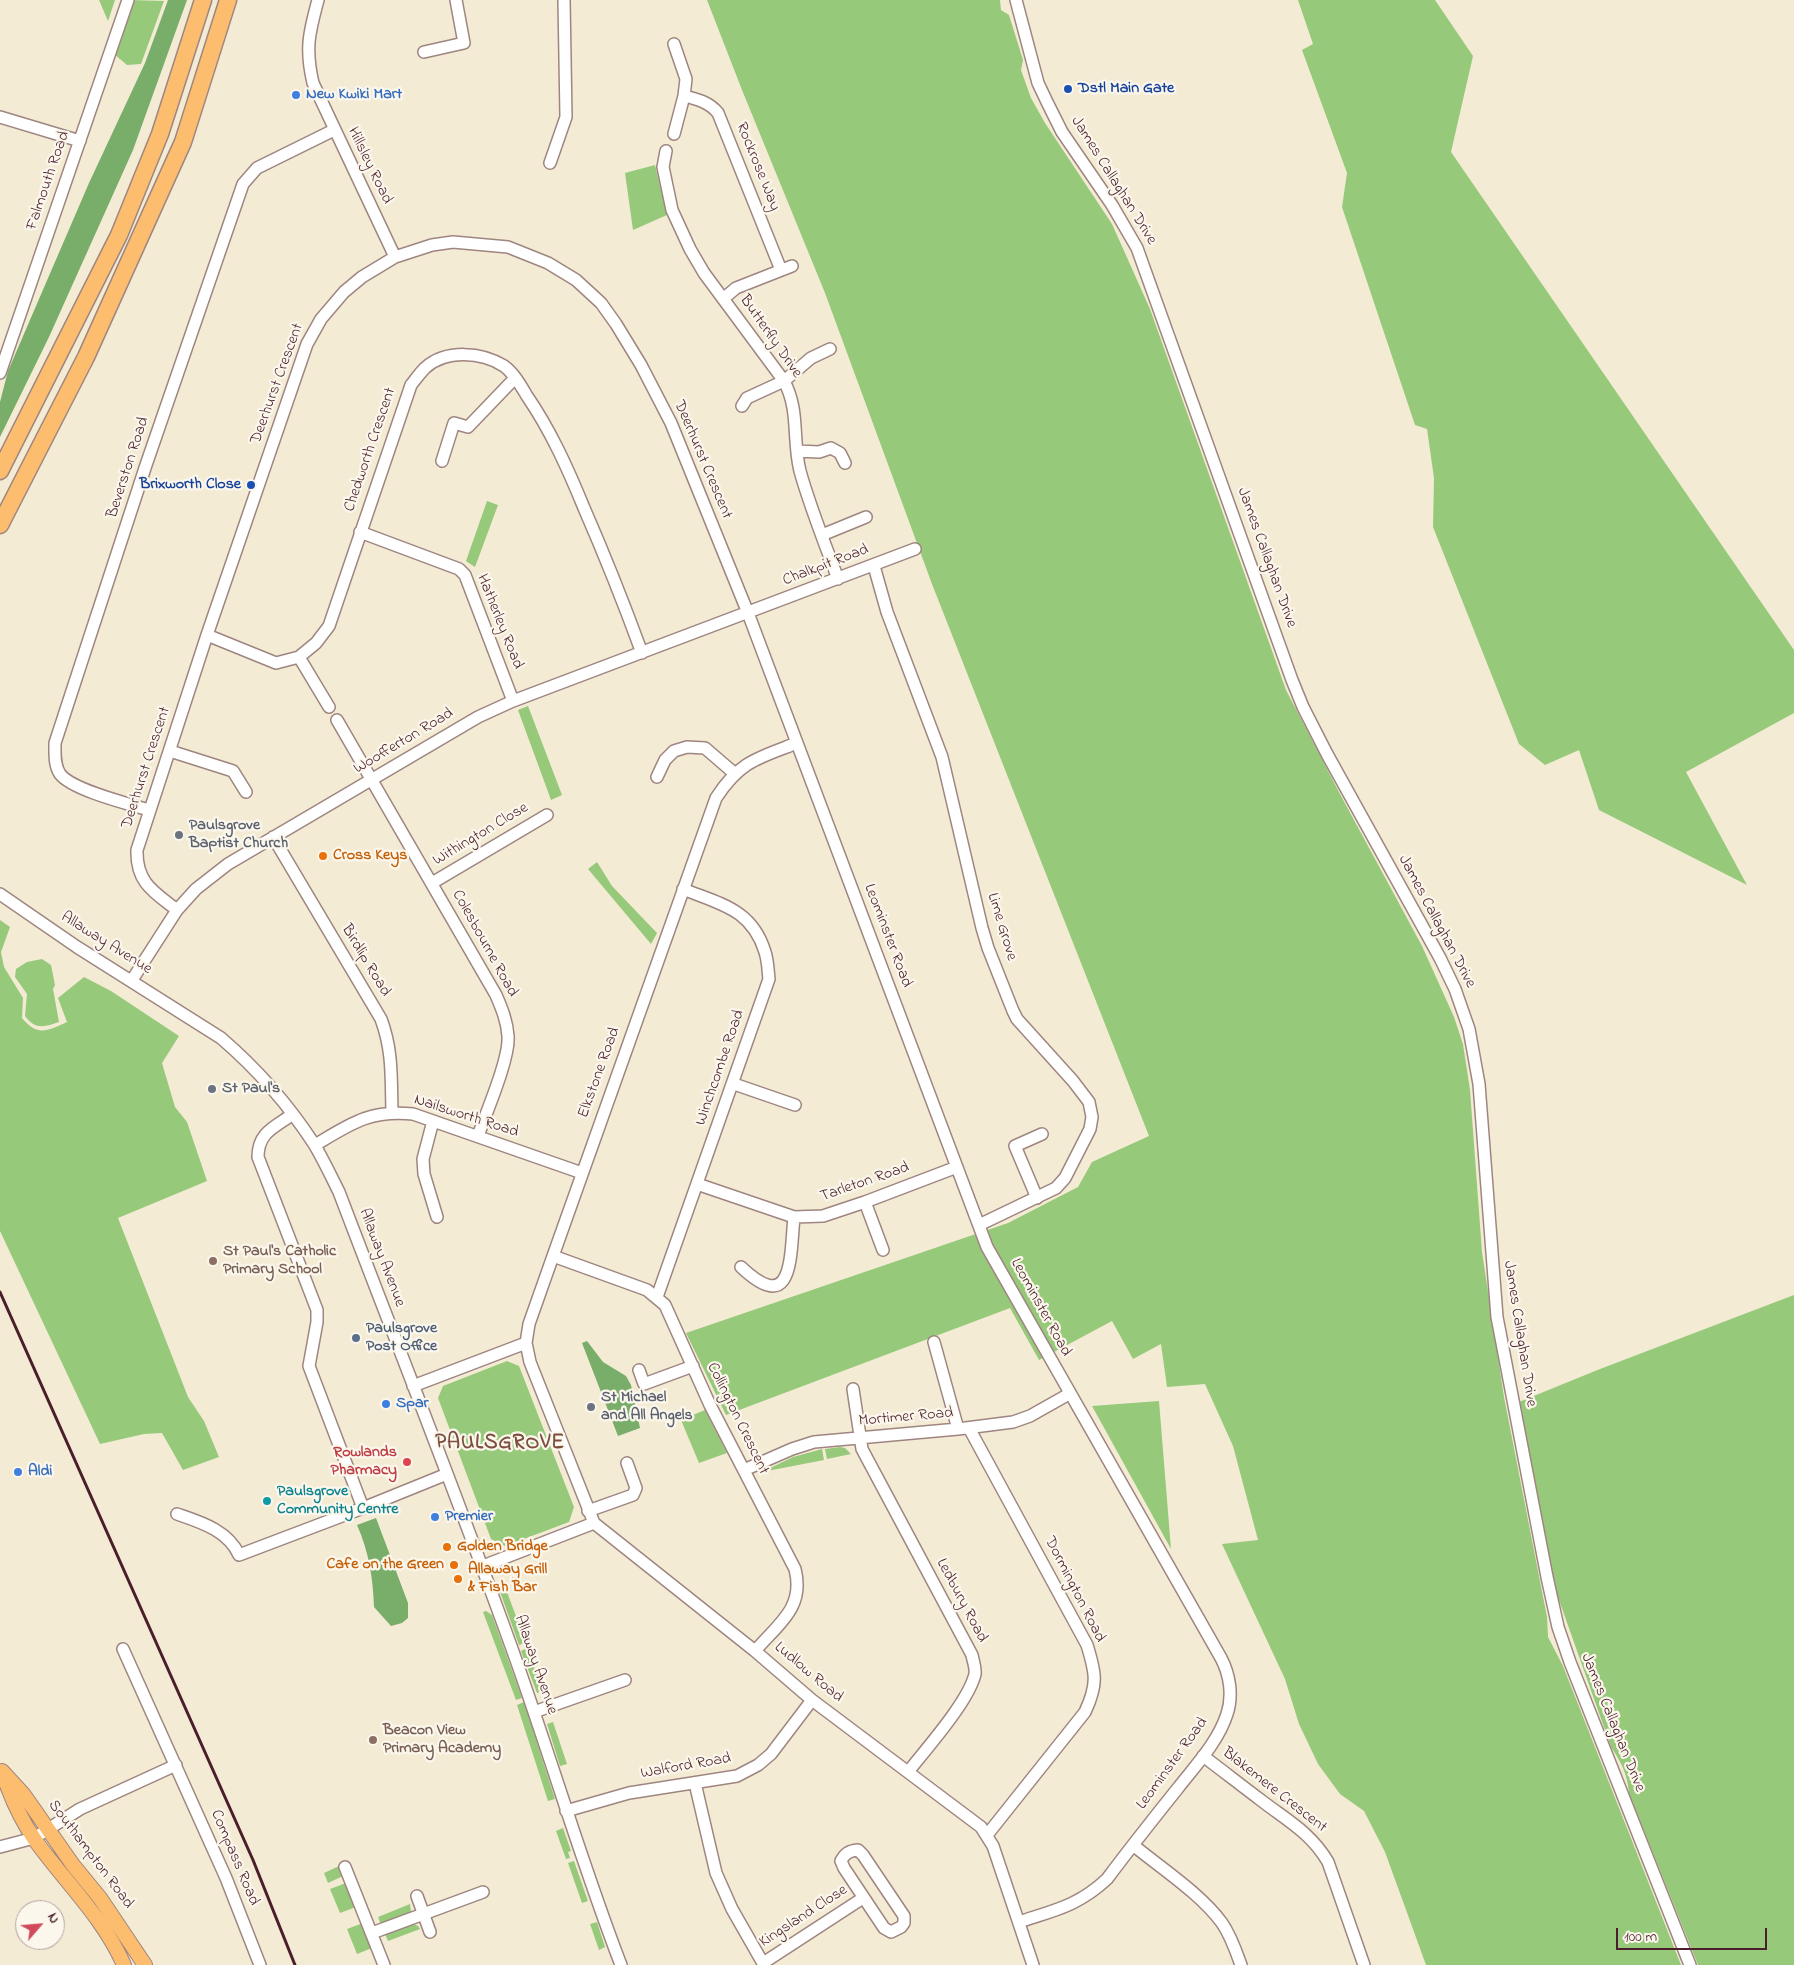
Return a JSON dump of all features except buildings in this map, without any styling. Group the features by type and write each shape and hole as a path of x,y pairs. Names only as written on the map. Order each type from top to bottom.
{"highway":[{"path":"0,471 119,235 160,134 203,0"},
{"path":"0,525 86,357 183,142 228,0"}],"main road":[{"name":"Southampton Road","path":"1,1769 24,1795 73,1865 100,1898 145,1965"},
{"name":"Southampton Road","path":"1,1769 13,1802 34,1838 98,1919 124,1965"}],"street":[{"name":"Falmouth Road","path":"0,373 128,0"},
{"name":"Hillsley Road","path":"318,0 308,40 308,62 313,83 395,257"},
{"path":"424,52 464,44 456,0"},
{"path":"550,163 566,117 564,0"},
{"name":"James Callaghan Drive","path":"1016,0 1036,74 1047,102 1062,132 1112,205 1137,248 1303,707 1440,958 1463,1010 1475,1056 1479,1084 1497,1317 1558,1627 1570,1662 1690,1965"},
{"path":"674,44 686,79 684,96 674,134"},
{"name":"Rockrose Way","path":"684,96 703,101 713,107 718,113 786,268 736,288 724,299"},
{"path":"0,117 80,141"},
{"name":"Beverston Road","path":"149,810 74,785 60,774 55,759 55,743 146,465 243,184 257,168 334,130"},
{"name":"Butterfly Drive","path":"666,152 663,167 672,210 690,249 704,273 784,382 790,393 796,415 797,451 800,471 838,579"},
{"name":"Deerhurst Crescent","path":"177,910 147,887 136,863 137,850 207,635 307,344 321,319 344,292 362,277 395,257 432,245 453,242 508,247 548,263 576,280 601,304 616,324 641,366 671,423 748,613"},
{"path":"742,406 747,398 784,382 811,358 830,350"},
{"name":"Chedworth Crescent","path":"300,657 316,643 329,626 411,386 426,367 447,357 469,354 488,358 505,367 516,378 539,413 564,460 606,558 642,653"},
{"path":"442,461 454,424 468,427 516,378"},
{"path":"797,451 819,452 831,448 840,453 845,463"},
{"path":"822,534 866,517"},
{"name":"Hatherley Road","path":"360,532 459,569 464,576 513,701"},
{"name":"Chalkpit Road","path":"748,613 915,549"},
{"name":"Lime Grove","path":"874,566 887,612 942,757 988,948 1017,1019 1073,1080 1089,1102 1092,1117 1084,1144 1056,1188 979,1225"},
{"name":"Woofferton Road","path":"132,980 177,910 196,889 228,864 273,837 478,717 513,701 748,613"},
{"name":"Leominster Road","path":"748,613 987,1247 1224,1664 1230,1688 1228,1712 1218,1734 1203,1756 1107,1878 1080,1900 1019,1922"},
{"path":"207,635 276,662 300,657 329,707"},
{"name":"Colesbourne Road","path":"337,720 496,995 506,1020 508,1038 506,1056 478,1136"},
{"name":"Elkstone Road","path":"526,1343 529,1324 716,798 734,773 753,760 797,743"},
{"path":"657,777 665,760 674,751 687,747 705,748 734,773"},
{"path":"170,750 233,771 246,792"},
{"name":"Withington Close","path":"432,883 547,815"},
{"name":"Birdlip Road","path":"273,837 381,1019 388,1037 391,1056 392,1112"},
{"name":"Winchcombe Road","path":"657,1297 734,1084 769,979 766,952 754,927 736,910 683,889"},
{"name":"Allaway Avenue","path":"0,894 77,947 221,1038 272,1087 315,1145 339,1192 483,1566 566,1811 621,1965"},
{"path":"734,1084 795,1105"},
{"name":"Nailsworth Road","path":"315,1145 354,1122 375,1114 392,1112 413,1114 582,1173"},
{"path":"293,1114 262,1137 258,1147 258,1157 317,1310 317,1322 309,1366 364,1508"},
{"path":"433,1120 423,1159 424,1174 437,1217"},
{"path":"1037,1198 1015,1146 1042,1134"},
{"name":"Tarleton Road","path":"697,1184 794,1217 823,1216 957,1167"},
{"path":"865,1202 883,1250"},
{"path":"741,1266 760,1283 771,1286 782,1283 788,1274 794,1217"},
{"name":"Collington Crescent","path":"553,1256 647,1290 665,1305 744,1470 795,1569 798,1581 794,1607 755,1651"},
{"name":"Dormington Road","path":"934,1342 964,1428 1087,1645 1094,1666 1094,1694 1085,1712 987,1835"},
{"path":"413,1386 526,1343 530,1362 594,1523 483,1566"},
{"path":"639,1370 644,1384 693,1366"},
{"name":"Ledbury Road","path":"853,1389 862,1449 972,1655 976,1672 970,1688 944,1726 908,1772"},
{"name":"Mortimer Road","path":"744,1470 792,1449 814,1442 1013,1422 1030,1416 1069,1394"},
{"path":"588,1511 633,1495 636,1488 627,1463"},
{"path":"177,1514 220,1532 228,1538 239,1555 364,1508 447,1474"},
{"name":"Ludlow Road","path":"594,1523 755,1651 812,1700 981,1827 993,1846 1033,1965"},
{"name":"Compass Road","path":"123,1650 226,1878 260,1965"},
{"path":"534,1712 625,1680"},
{"name":"Walford Road","path":"566,1811 629,1793 737,1776 758,1765 771,1754 812,1700"},
{"name":"Blakemere Crescent","path":"1203,1756 1295,1825 1320,1848 1328,1862 1364,1965"},
{"path":"0,1847 34,1838 80,1809 176,1765"},
{"path":"695,1783 716,1873 732,1909 763,1964"},
{"path":"1133,1845 1209,1907 1223,1925 1232,1941 1241,1965"},
{"name":"Kingsland Close","path":"858,1850 863,1855 904,1916 904,1923 901,1927 891,1932 884,1928 863,1898 841,1861 844,1855 851,1851 858,1850"},
{"path":"345,1867 384,1965"},
{"path":"372,1933 483,1892"},
{"path":"417,1896 430,1932"},
{"name":"Kingsland Close","path":"763,1964 863,1898"}],"green space":[{"path":"99,0 115,0 108,21"},
{"path":"131,0 164,1 141,64 127,65 113,53"},
{"path":"168,0 187,0 133,150 49,337 0,437 0,402 8,371 89,183 145,63"},
{"path":"707,0 1000,0 1001,10 1009,15 1023,60 1021,70 1031,98 1045,123 1112,224 1150,309 1286,690 1422,946 1454,1017 1463,1044 1470,1090 1482,1252 1504,1397 1547,1617 1548,1637 1563,1666 1681,1965 1426,1965 1385,1852 1364,1811 1340,1794 1318,1764 1299,1724 1285,1679 1222,1544 1258,1540 1233,1446 1205,1384 1167,1387 1161,1344 1133,1359 1112,1321 1039,1360 1010,1308 726,1415 686,1333 1008,1223 1078,1187 1092,1162 1149,1136 932,584 825,293"},
{"path":"1298,0 1435,0 1473,56 1451,152 1794,650 1794,713 1686,772 1747,885 1599,810 1579,750 1545,765 1519,744 1433,527 1434,478 1427,429 1415,425 1342,207 1347,173 1302,50 1313,44"},
{"path":"655,165 667,215 633,230 625,173"},
{"path":"487,501 498,505 475,567 466,561"},
{"path":"528,706 562,795 551,800 518,710"},
{"path":"597,862 612,886 657,933 651,944 588,869"},
{"path":"0,920 10,927 1,952 4,967 23,998 22,1018 33,1028 48,1030 67,1022 58,998 84,977 111,991 179,1036 162,1063 175,1107 187,1122 207,1181 118,1218 188,1397 204,1421 219,1457 183,1470 162,1433 144,1434 100,1444 0,1231"},
{"path":"42,959 51,965 59,1022 40,1026 33,1024 25,1016 27,994 15,977 16,969 27,962"},
{"path":"1794,1295 1794,1965 1698,1965 1629,1793 1623,1769 1611,1747 1553,1583 1519,1402"},
{"path":"587,1341 603,1362 626,1376 631,1385 640,1428 618,1436 582,1343"},
{"path":"507,1361 519,1366 574,1507 569,1522 505,1546 491,1539 438,1398 443,1386"},
{"path":"1159,1401 1171,1549 1092,1406"},
{"path":"705,1410 727,1453 699,1463 681,1420"},
{"path":"845,1448 851,1454 827,1459 825,1449"},
{"path":"822,1449 824,1460 762,1472 793,1457"},
{"path":"376,1518 408,1603 408,1618 402,1623 391,1626 374,1607 370,1565 357,1525"},
{"path":"504,1584 526,1643 519,1645 498,1586"},
{"path":"486,1611 492,1615 522,1698 516,1700 483,1612"},
{"path":"527,1648 543,1691 537,1693 521,1651"},
{"path":"524,1702 555,1799 548,1801 517,1705"},
{"path":"553,1722 567,1764 560,1766 547,1724"},
{"path":"563,1828 571,1851 568,1852 570,1858 566,1859 556,1831"},
{"path":"574,1861 588,1901 582,1903 568,1863"},
{"path":"339,1866 343,1876 328,1883 324,1873"},
{"path":"346,1883 356,1907 340,1913 330,1889"},
{"path":"410,1904 411,1912 408,1915 381,1925 378,1917"},
{"path":"597,1922 605,1947 599,1950 590,1924"},
{"path":"363,1923 372,1948 357,1954 347,1929"},
{"path":"412,1923 420,1929 388,1941 385,1934"}],"railway":[{"path":"0,1292 253,1860 295,1965"}],"place":[{"name":"Dstl Main Gate","path":"1068,89"},
{"name":"New Kwiki Mart","path":"296,95"},
{"name":"Brixworth Close","path":"251,485"},
{"name":"Paulsgrove Baptist Church","path":"179,835"},
{"name":"Cross Keys","path":"323,856"},
{"name":"St Paul's","path":"212,1089"},
{"name":"St Paul's Catholic Primary School","path":"213,1261"},
{"name":"Paulsgrove Post Office","path":"356,1338"},
{"name":"Spar","path":"386,1404"},
{"name":"St Michael and All Angels","path":"591,1407"},
{"name":"Rowlands Pharmacy","path":"407,1462"},
{"name":"Aldi","path":"18,1472"},
{"name":"Paulsgrove Community Centre","path":"267,1501"},
{"name":"Premier","path":"435,1517"},
{"name":"Golden Bridge","path":"447,1547"},
{"name":"Cafe on the Green","path":"454,1565"},
{"name":"Allaway Grill & Fish Bar","path":"458,1579"},
{"name":"Beacon View Primary Academy","path":"373,1740"}],"district":[{"name":"PAULSGROVE","path":"500,1445"}]}
